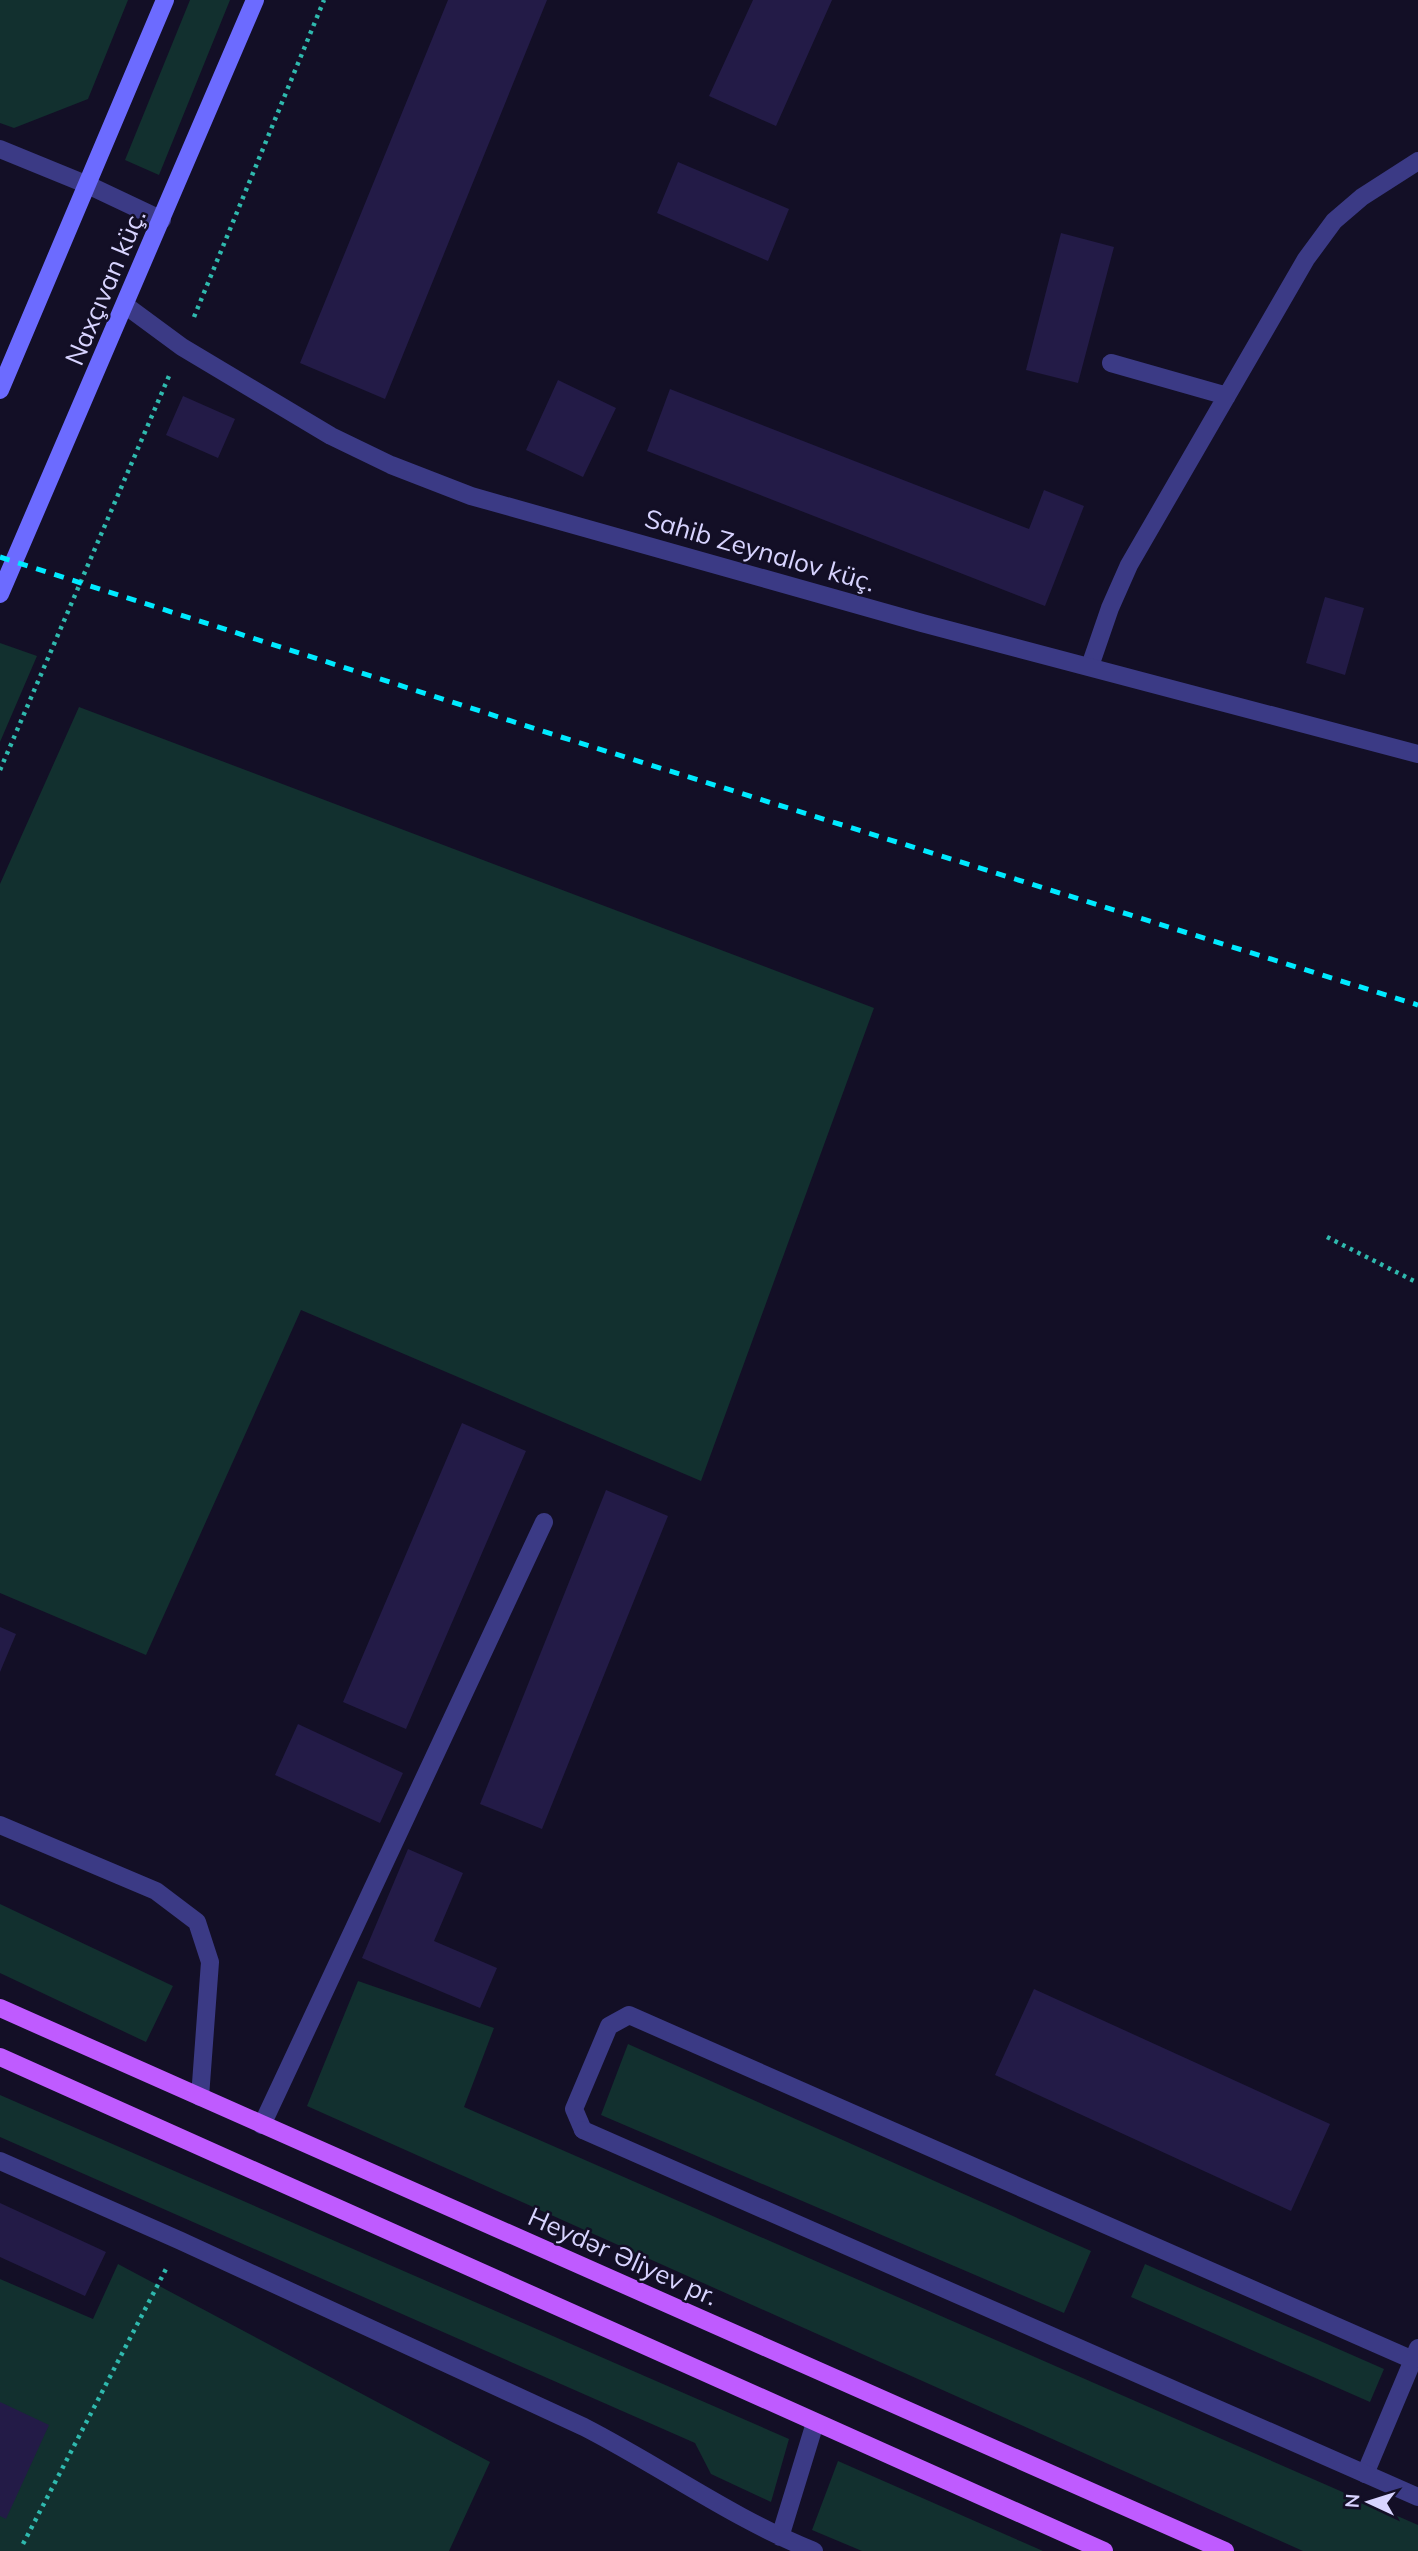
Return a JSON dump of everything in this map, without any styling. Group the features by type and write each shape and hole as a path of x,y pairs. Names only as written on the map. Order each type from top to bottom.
{"main road":[{"path":"0,390 165,0"},
{"name":"Naxçıvan küç.","path":"0,594 255,0"},
{"name":"Heydər Əliyev pr.","path":"0,2008 1225,2551"},
{"path":"0,2057 1104,2551"}],"street":[{"path":"0,149 88,185 162,220"},
{"path":"1090,667 1110,608 1129,565 1306,259 1334,221 1362,197 1418,161"},
{"name":"Sahib Zeynalov küç.","path":"125,304 182,347 331,436 391,465 471,496 922,623 1418,754"},
{"path":"1111,363 1227,396"},
{"path":"262,2125 544,1522"},
{"path":"0,1825 156,1891 197,1922 210,1962 200,2097"},
{"path":"1365,2474 1415,2354 629,2015 609,2026 574,2109 583,2130 1365,2474 1418,2497"},
{"path":"0,2161 181,2241 584,2427 779,2537 814,2551"},
{"path":"779,2537 815,2423"}],"path":[{"path":"0,770 182,347 324,0"},
{"path":"1327,1237 1418,1283"},
{"path":"23,2544 181,2241"}],"green space":[{"path":"0,0 128,0 88,99 14,128 0,123"},
{"path":"190,0 230,0 159,175 125,160"},
{"path":"0,643 37,656 0,742"},
{"path":"79,707 874,1008 701,1481 301,1310 146,1655 0,1593 0,884"},
{"path":"0,1904 173,1986 146,2042 0,1973"},
{"path":"358,1981 494,2028 464,2107 1418,2525 1418,2551 1303,2551 307,2106"},
{"path":"628,2044 1091,2251 1064,2313 601,2115"},
{"path":"0,2095 789,2439 771,2502 711,2474 695,2443 0,2137"},
{"path":"118,2264 490,2462 449,2551 0,2551 0,2279 93,2319"},
{"path":"1145,2264 1384,2369 1370,2402 1131,2297"},
{"path":"838,2461 1043,2551 862,2551 812,2530"}],"building":[{"path":"448,0 547,0 385,399 300,363"},
{"path":"753,0 832,0 776,126 709,96"},
{"path":"678,162 789,209 768,261 657,213"},
{"path":"1061,233 1114,247 1078,383 1026,370"},
{"path":"558,380 616,408 583,477 526,450"},
{"path":"670,389 1029,529 1044,490 1084,506 1045,606 647,451"},
{"path":"183,396 235,419 218,458 166,435"},
{"path":"1325,597 1364,608 1345,675 1306,663"},
{"path":"462,1423 526,1451 406,1729 343,1702"},
{"path":"606,1490 668,1516 542,1829 480,1804"},
{"path":"0,1627 16,1634 0,1672"},
{"path":"298,1724 403,1773 380,1823 275,1775"},
{"path":"408,1849 463,1873 434,1941 497,1968 480,2008 362,1958"},
{"path":"1034,1989 1330,2124 1291,2211 995,2075"},
{"path":"0,2203 106,2252 85,2296 0,2257"},
{"path":"0,2402 49,2425 6,2519 0,2516"}],"railway":[{"path":"0,557 561,737 1418,1005"}]}
